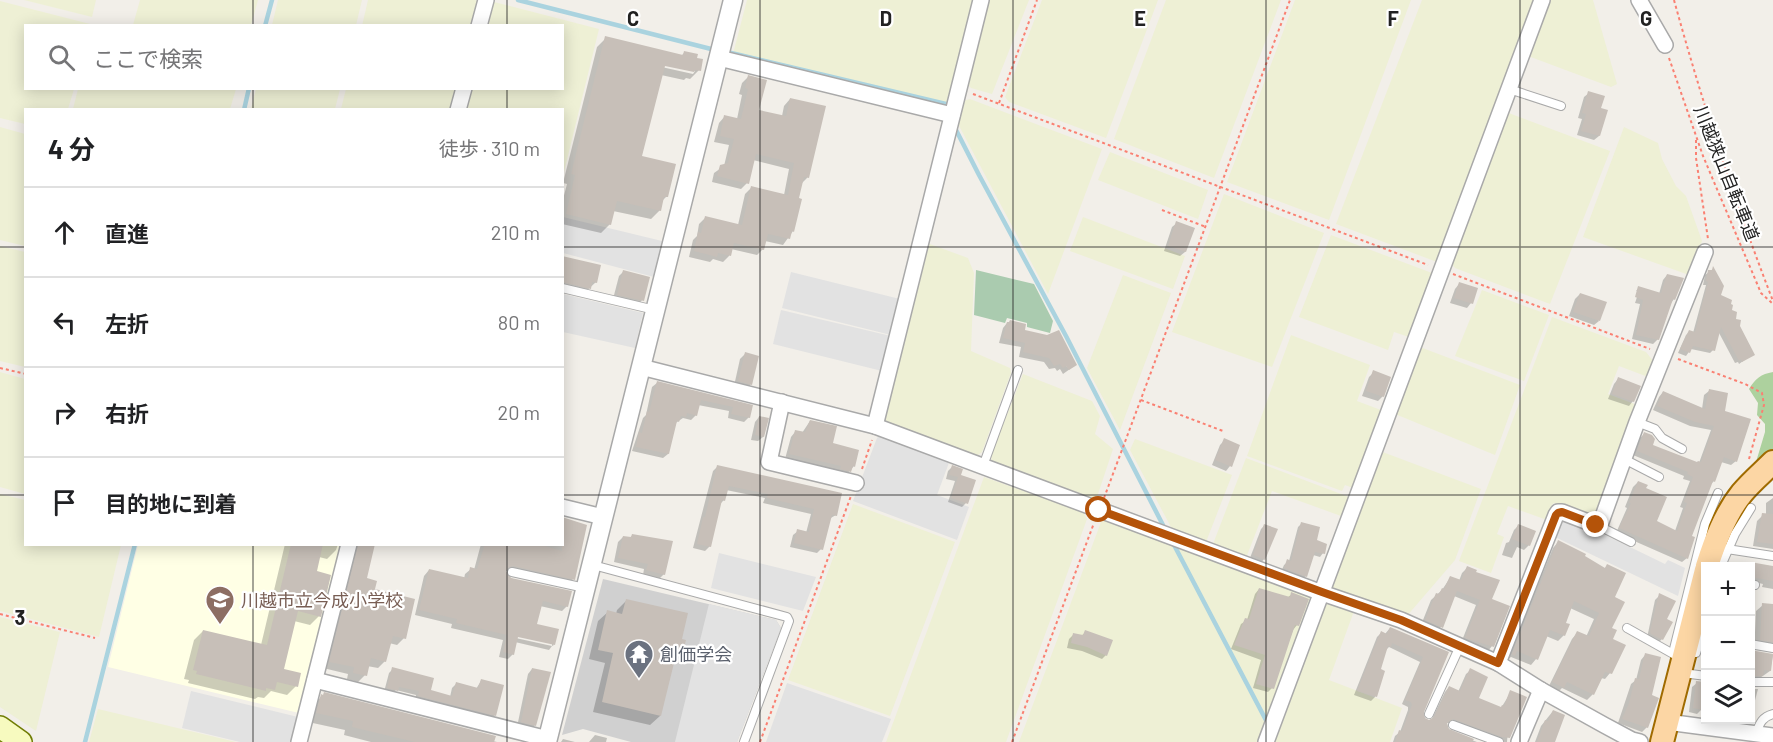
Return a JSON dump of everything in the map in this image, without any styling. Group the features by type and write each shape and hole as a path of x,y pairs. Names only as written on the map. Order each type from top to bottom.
{"main road":[{"path":"1708,562 1731,509 1742,492 1773,462"},
{"path":"1665,732 1679,661 1701,585"},
{"path":"0,727 21,742"}],"street":[{"path":"480,24 486,0"},
{"path":"315,680 548,741 733,0"},
{"path":"875,426 981,0"},
{"path":"1266,742 1542,0"},
{"path":"1640,0 1665,45"},
{"path":"720,52 951,115"},
{"path":"459,108 463,90"},
{"path":"1498,663 1556,515 1562,512 1599,526 1637,422 1705,252"},
{"path":"640,367 875,426 1401,620 1498,663 1540,690 1632,740 1640,742"},
{"path":"782,402 769,462 856,483"},
{"path":"564,507 603,517"},
{"path":"299,742 348,546"},
{"path":"1519,742 1540,690"},
{"path":"1665,732 1773,736"}],"lane":[{"path":"1509,89 1561,106"},
{"path":"564,288 655,310"},
{"path":"983,466 1018,370"},
{"path":"1637,422 1655,429 1662,438 1682,449"},
{"path":"1624,459 1659,477"},
{"path":"1679,661 1705,524 1718,493"},
{"path":"1723,562 1727,549 1751,508"},
{"path":"1599,526 1630,542"},
{"path":"1727,549 1773,556"},
{"path":"591,564 787,617 789,621 744,742"},
{"path":"512,572 585,588"},
{"path":"1626,628 1701,673"},
{"path":"1679,661 1695,656 1701,642"},
{"path":"1755,645 1773,648"},
{"path":"1429,714 1460,646"},
{"path":"1755,682 1773,682"},
{"path":"1756,734 1760,722 1766,716 1773,714"},
{"path":"1453,725 1499,742"}],"path":[{"path":"999,103 1037,0"},
{"path":"1012,742 1290,0"},
{"path":"1674,0 1719,149 1773,303"},
{"name":"川越狭山自転車道","path":"1665,45 1696,137 1761,293 1773,303"},
{"path":"959,90 999,103 1745,384 1762,393 1764,405 1747,464"},
{"path":"1696,137 1696,159 1708,238 1705,252"},
{"path":"1162,210 1206,227"},
{"path":"0,368 24,374"},
{"path":"1141,400 1223,431"},
{"path":"760,742 875,426"},
{"path":"0,614 96,638"}],"shaded area":[{"path":"24,0 96,0 92,17"},
{"path":"140,0 258,0 251,24 133,24"},
{"path":"278,0 362,0 356,24 272,24"},
{"path":"368,0 478,1 472,24 362,24"},
{"path":"747,0 973,0 946,107 733,54"},
{"path":"988,0 1029,0 992,94 971,88 967,84"},
{"path":"1042,0 1158,0 1106,138 1009,102 1005,97"},
{"path":"1166,0 1281,0 1214,178 1114,139"},
{"path":"1295,0 1411,0 1329,220 1227,182"},
{"path":"1422,0 1534,0 1437,262 1336,224"},
{"path":"1548,0 1593,0 1617,84 1611,87 1528,56"},
{"path":"0,1 90,24 24,24 24,90 74,90 68,108 24,108 24,124 0,118"},
{"path":"494,2 599,29 564,172 564,108 464,108 469,90 564,90 564,24 484,24 489,6"},
{"path":"78,90 236,90 230,108 73,108"},
{"path":"256,90 340,90 335,108 251,108"},
{"path":"346,90 456,90 450,108 341,108"},
{"path":"970,99 1102,149 1048,294 957,122 963,101"},
{"path":"1506,112 1610,151 1550,304 1455,268 1452,264"},
{"path":"0,127 24,134 24,246 0,240"},
{"path":"1624,127 1658,143 1662,159 1676,186 1686,196 1702,241 1689,275 1583,237"},
{"path":"1110,152 1208,190 1198,219 1098,180"},
{"path":"1224,194 1324,233 1272,367 1172,332"},
{"path":"564,217 662,241 654,277 564,253"},
{"path":"1083,217 1185,256 1173,289 1070,251"},
{"path":"1331,235 1432,273 1409,337 1394,332 1388,350 1299,317"},
{"path":"927,243 968,258 974,273 971,351 1010,368 1011,373 982,452 978,455 972,456 886,424 882,418"},
{"path":"0,246 24,252 24,367 0,361"},
{"path":"976,270 1034,284 1053,321 1050,333 1027,327 1027,323 1007,318 1005,323 974,315"},
{"path":"791,272 900,299 891,335 782,308"},
{"path":"1123,275 1171,293 1120,430 1087,368"},
{"path":"1482,290 1549,315 1524,381 1455,356"},
{"path":"564,294 643,313 635,348 564,332"},
{"path":"781,310 891,336 882,371 773,344"},
{"path":"1552,317 1646,352 1654,362 1648,377 1619,366 1608,394 1637,405 1599,511 1587,516 1554,503 1547,520 1508,506 1497,534 1504,537 1491,573 1459,561"},
{"path":"1291,335 1370,365 1357,401 1381,410 1353,488 1345,485 1342,491 1247,456"},
{"path":"1420,347 1520,385 1495,455 1395,414"},
{"path":"0,372 24,379 24,494 0,487"},
{"path":"1023,374 1092,401 1100,416 1095,434 1113,449 1096,500 992,464 991,455"},
{"path":"880,435 950,460 937,495 969,507 957,540 853,501"},
{"path":"1135,439 1232,475 1206,542 1172,529 1130,450"},
{"path":"1380,451 1481,489 1455,560 1406,617 1334,590 1330,581"},
{"path":"1246,458 1349,497 1341,516 1272,491 1246,558 1213,544"},
{"path":"984,477 1083,512 1087,519 1006,742 886,742"},
{"path":"0,494 24,500 24,546 121,546 99,637 0,611"},
{"path":"853,504 955,542 890,716 788,680"},
{"path":"1106,518 1354,611 1329,680 1402,708 1390,742 1019,742 1101,522"},
{"path":"1565,521 1601,533 1665,564 1668,560 1685,568 1678,596 1553,536 1557,524"},
{"name":"川越市立今成小学校","path":"138,546 341,546 299,713 108,667"},
{"path":"719,553 816,577 803,611 711,588"},
{"path":"603,579 776,620 781,628 737,742 631,742 583,729 562,735"},
{"path":"709,604 776,620 781,628 737,742 675,742"},
{"path":"0,617 60,632 36,731 0,707"},
{"path":"787,683 891,719 882,742 766,742"},
{"path":"191,691 298,717 292,742 240,742 182,728"},
{"path":"98,709 236,742 89,742"}],"green space":[{"path":"1773,372 1773,452 1758,464 1756,462 1765,432 1765,424 1757,415 1758,403 1749,389 1759,378"}],"building":[{"path":"605,36 683,55 684,51 698,54 697,58 703,59 701,71 695,70 694,72 665,66 642,156 676,164 668,197 664,197 661,211 617,201 611,225 566,214 575,175 571,174"},
{"path":"748,75 767,80 759,110 786,116 790,98 826,106 809,178 804,177 799,198 802,199 794,232 792,231 790,239 768,234 764,250 734,243 731,256 718,253 717,257 694,251 698,232 701,233 705,216 742,225 751,186 788,195 794,163 756,154 749,184 717,176 720,165 728,163 734,139 720,136 724,115 741,119 748,89 745,88"},
{"path":"1588,91 1605,96 1601,108 1608,110 1600,136 1581,131 1586,114 1582,113"},
{"path":"1176,221 1195,228 1186,252 1168,246"},
{"path":"564,256 601,265 597,283 592,282 591,289 564,282"},
{"path":"1713,266 1724,286 1721,295 1732,300 1732,310 1737,312 1736,319 1741,320 1740,326 1755,355 1742,362 1741,359 1739,361 1721,327 1715,351 1693,346 1690,353 1680,349 1689,330 1695,332 1708,282 1706,281 1708,270 1712,270"},
{"path":"623,270 650,277 644,301 617,295"},
{"path":"1667,274 1684,278 1675,300 1673,299 1659,340 1636,335 1643,300 1635,297 1638,286 1661,293"},
{"path":"1459,282 1478,288 1473,304 1454,298"},
{"path":"1580,293 1607,302 1600,321 1573,312"},
{"path":"1010,320 1026,324 1025,330 1047,335 1059,330 1077,365 1069,370 1060,364 1054,366 1049,358 1023,352 1025,343 1003,338 1007,322"},
{"path":"745,352 759,356 752,385 738,381"},
{"path":"1373,370 1391,377 1384,397 1366,391"},
{"path":"1618,377 1641,386 1634,402 1612,394"},
{"path":"657,381 753,405 750,418 731,414 733,407 701,400 697,416 687,413 686,417 681,416 679,422 677,421 669,454 636,447"},
{"path":"1709,389 1728,393 1725,411 1751,419 1737,462 1724,457 1715,482 1713,481 1692,536 1695,537 1688,559 1619,528 1638,481 1648,485 1646,488 1667,497 1657,521 1677,531 1693,477 1687,474 1688,472 1637,451 1644,432 1655,439 1653,445 1701,462 1714,426 1695,422 1657,406 1663,391 1705,409"},
{"path":"759,416 769,418 764,437 755,435"},
{"path":"810,420 837,426 833,443 859,450 855,467 853,466 851,472 840,469 841,466 789,454 795,430 805,432"},
{"path":"1224,438 1240,445 1232,467 1215,460"},
{"path":"717,465 842,493 837,516 832,515 823,550 794,543 797,529 809,532 814,509 767,498 768,494 729,486 725,501 722,500 711,547 697,544"},
{"path":"952,465 963,469 961,475 976,480 968,504 951,498 958,477 949,475"},
{"path":"1762,513 1773,514 1773,544 1757,542"},
{"path":"564,518 587,525 575,580 513,566 506,571 511,578 572,591 568,607 543,601 537,624 559,629 555,645 518,637 514,655 503,652 507,635 456,623 457,619 419,610 429,569 468,578 470,567 477,569 484,546 545,546 562,551"},
{"path":"1301,522 1320,527 1317,540 1327,544 1325,554 1315,552 1307,577 1284,568 1287,559 1291,561"},
{"path":"1264,524 1278,529 1265,560 1253,555"},
{"path":"1518,524 1536,531 1530,546 1512,539"},
{"path":"632,534 673,541 665,575 646,570 648,564 618,558 623,536 631,537"},
{"path":"1558,540 1586,554 1585,556 1605,568 1607,564 1626,573 1615,597 1625,602 1612,628 1617,630 1613,639 1626,645 1612,674 1605,672 1594,695 1567,682 1564,688 1552,682 1577,631 1589,636 1599,613 1574,601 1566,623 1570,624 1565,636 1550,630 1538,660 1517,651 1515,656 1512,654"},
{"path":"291,546 323,546 317,571 331,575 321,617 298,611 284,669 301,673 298,687 277,682 275,690 266,688 266,691 196,674 197,671 193,670 203,630 267,645"},
{"path":"358,546 375,546 367,578 377,581 375,589 415,599 406,639 393,636 386,662 371,658 367,676 353,673 354,667 329,662"},
{"path":"1755,563 1773,566 1773,581 1755,578"},
{"path":"1467,566 1477,570 1476,572 1500,580 1492,599 1510,606 1494,647 1465,638 1480,600 1457,591 1443,628 1425,620 1436,593 1439,594 1442,588 1444,589 1450,576 1461,580"},
{"path":"1259,588 1290,597 1291,592 1309,599 1299,626 1295,625 1274,689 1256,684 1265,655 1234,645 1245,618 1249,619"},
{"path":"1659,593 1676,601 1667,619 1673,622 1663,640 1651,634 1650,631"},
{"name":"創価学会","path":"626,599 688,613 682,639 686,640 682,656 676,655 661,716 602,702 613,653 598,650 607,610 622,614"},
{"path":"1762,603 1773,604 1773,642 1760,640"},
{"path":"1390,627 1449,652 1424,712 1425,718 1429,720 1434,717 1449,686 1460,691 1470,668 1488,677 1479,698 1501,707 1504,706 1510,690 1527,697 1510,738 1453,719 1447,723 1449,729 1474,739 1472,742 1395,742 1412,705 1411,702 1405,700 1423,657 1392,643 1391,647 1388,646 1381,669 1385,671 1377,697 1357,691 1381,631 1387,634"},
{"path":"1085,630 1113,640 1107,656 1071,643 1073,633 1083,635"},
{"path":"1755,651 1773,654 1771,671 1764,670 1763,676 1755,676"},
{"path":"1645,653 1661,657 1652,695 1659,698 1648,728 1622,719 1629,703 1635,678 1639,679"},
{"path":"392,667 434,678 431,690 452,696 456,682 478,688 481,679 504,685 496,716 418,696 419,691 399,687 398,691 387,688"},
{"path":"532,668 551,672 536,726 521,722"},
{"path":"1696,681 1701,682 1701,710 1693,708"},
{"path":"324,692 496,736 494,742 415,742 352,727 353,721 316,713 321,694 323,695"},
{"path":"1553,710 1565,715 1555,742 1537,742 1545,720 1548,721"}],"waterway":[{"path":"266,24 272,0"},
{"path":"518,0 715,50"},
{"path":"723,51 946,104 948,110"},
{"path":"244,108 249,90"},
{"path":"954,126 1066,336 1166,531"},
{"path":"1173,543 1268,724"},
{"path":"85,742 134,546"}],"place":[{"name":"川越市立今成小学校","path":"220,626"},
{"name":"創価学会","path":"639,680"}],"route":[{"path":"1099,510 1401,620 1498,663 1556,515 1562,512 1596,525"}]}
